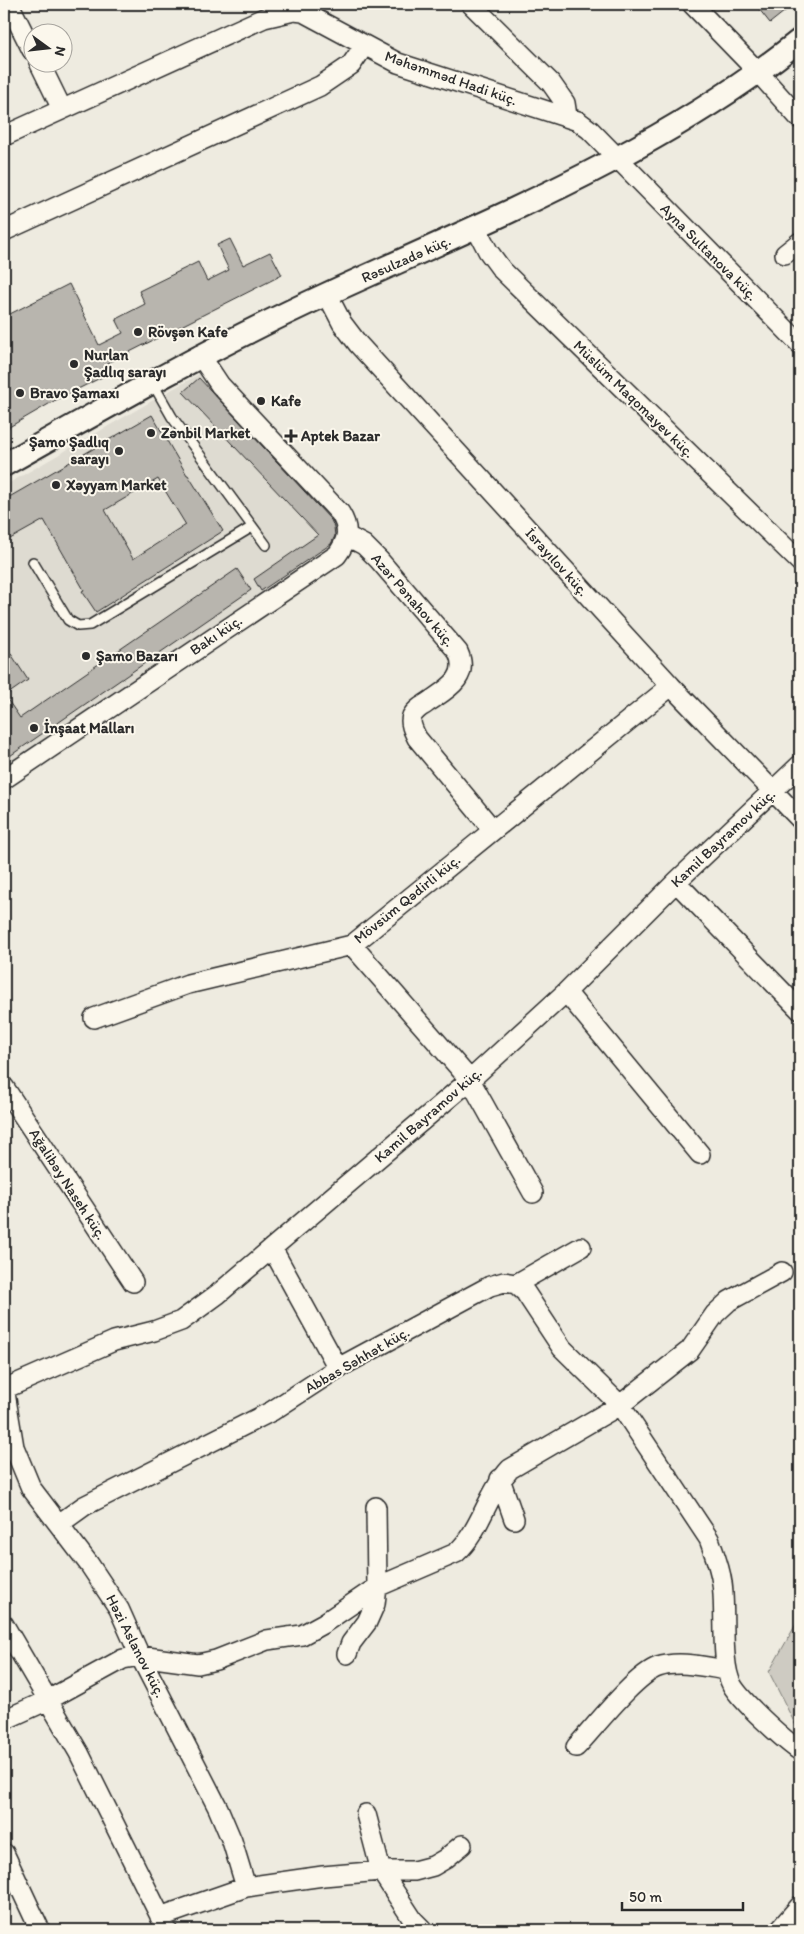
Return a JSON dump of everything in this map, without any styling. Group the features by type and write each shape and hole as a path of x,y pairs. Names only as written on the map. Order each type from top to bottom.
{"street":[{"path":"9,4 22,30"},
{"path":"470,4 551,83 565,103 567,116"},
{"path":"692,4 758,72 800,119"},
{"name":"Məhəmməd Hadi küç.","path":"4,136 264,18 293,7 398,63 578,121 590,130 617,159"},
{"name":"Rəsulzadə küç.","path":"4,465 200,355 327,294 476,228 617,159 719,100 800,40"},
{"path":"4,232 320,86 351,66 364,46"},
{"path":"44,72 62,109"},
{"name":"Ayna Sultanova küç.","path":"617,159 800,344"},
{"name":"Müslüm Maqomayev küç.","path":"476,228 488,251 502,270 800,562"},
{"path":"785,254 800,242"},
{"name":"İsrayılov küç.","path":"327,294 342,323 358,344 671,686 800,819"},
{"path":"200,355 220,385 340,513 345,521 347,536"},
{"name":"Bakı küç.","path":"4,779 337,555 344,545 347,536"},
{"name":"Azər Pənahov küç.","path":"347,536 364,545 379,560 458,652 462,662 461,675 453,684 416,712 412,716 411,725 417,738 493,830"},
{"name":"Mövsüm Qədirli küç.","path":"94,1018 188,984 352,944 671,686"},
{"name":"Kamil Bayramov küç.","path":"4,1388 114,1341 154,1332 181,1321 218,1294 470,1080 566,992 676,882 800,765"},
{"path":"676,882 800,1010"},
{"path":"352,944 470,1080 533,1193"},
{"path":"566,992 700,1154"},
{"name":"Ağalibəy Naseh küç.","path":"4,1087 133,1282"},
{"path":"581,1247 516,1284 525,1292 562,1348 620,1405 708,1539 718,1563 722,1583 727,1670 732,1684 743,1699 800,1751"},
{"path":"272,1248 338,1368"},
{"path":"4,1720 48,1700 123,1659 140,1656 198,1664 216,1660 267,1640 302,1634 324,1623 377,1586 456,1553 474,1531 500,1479 510,1469 620,1405 690,1350 715,1314 729,1301 782,1272"},
{"name":"Abbas Səhhət küç.","path":"59,1524 84,1506 272,1411 338,1368 490,1286 504,1282 516,1284"},
{"name":"Həzi Aslanov küç.","path":"4,1388 14,1447 31,1488 105,1586 119,1610 140,1656 218,1808 232,1840 246,1887"},
{"path":"500,1479 514,1519"},
{"path":"347,1654 351,1643 367,1622 375,1604 377,1586 376,1507"},
{"path":"4,1625 79,1752 164,1924 246,1887 290,1880 381,1871 414,1871 433,1866 462,1845"},
{"path":"576,1747 632,1685 658,1667 682,1665 727,1670"},
{"path":"366,1814 381,1871 413,1920 423,1930"},
{"path":"4,1853 40,1930"},
{"path":"780,1929 800,1906"}],"lane":[{"path":"152,381 172,417 266,545"},
{"path":"33,562 68,620 78,626 90,625 252,527"}],"shaded area":[{"name":"Şamo Bazarı","path":"199,374 337,520 340,533 333,546 4,766 4,486"},
{"path":"800,1617 800,1734 769,1672"}],"building":[{"path":"755,4 794,4 770,23"},
{"path":"230,239 243,265 270,252 282,275 108,363 112,372 54,401 4,430 4,317 69,284 99,345 123,333 116,319 145,304 139,291 198,262 207,281 229,270 217,245"},
{"path":"199,378 331,520 334,527 335,536 331,544 261,591 254,579 318,535 183,392"},
{"path":"152,415 223,531 96,612 82,591 84,590 44,520 10,539 4,528 4,500","holes":["158,479 186,525 133,559 105,510"]},
{"path":"237,569 251,590 4,760 4,643 28,680 5,696 20,718"}],"place":[{"name":"Rövşən Kafe","path":"138,332"},
{"name":"Nurlan Şadlıq sarayı","path":"74,364"},
{"name":"Bravo Şamaxı","path":"20,393"},
{"name":"Kafe","path":"261,401"},
{"name":"Zənbil Market","path":"151,433"},
{"name":"Aptek Bazar","path":"291,436"},
{"name":"Şamo Şadlıq sarayı","path":"119,451"},
{"name":"Xəyyam Market","path":"56,485"},
{"name":"Şamo Bazarı","path":"86,656"},
{"name":"İnşaat Malları","path":"34,728"}]}
